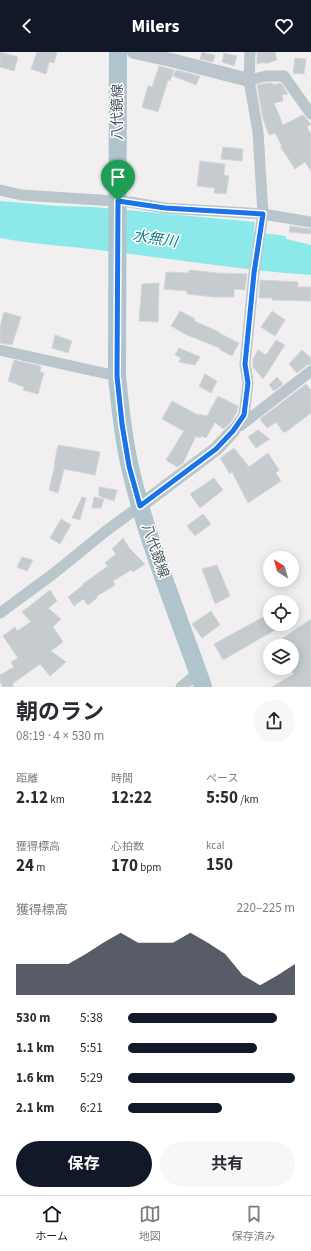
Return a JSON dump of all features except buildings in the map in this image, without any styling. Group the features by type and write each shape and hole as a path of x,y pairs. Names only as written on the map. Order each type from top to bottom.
{"main road":[{"name":"八代鏡線","path":"118,52 117,376 122,424 129,466 140,506 200,680"}],"street":[{"path":"134,52 250,80 266,76 284,76 311,114"},
{"path":"0,613 53,574 106,530 216,449 233,431 244,415 248,383 245,364 254,273 263,214 258,132 250,80 250,52"},
{"path":"0,190 22,196 118,202 165,208 263,214 311,222"},
{"path":"0,350 117,376"},
{"path":"233,431 311,371"},
{"path":"181,687 200,680"}],"water":[{"name":"水無川","path":"0,201 57,206 93,207 255,222 254,232 286,236 286,239 311,245 311,275 0,238"}],"route":[{"path":"118,201 165,208 263,214 254,273 245,364 248,383 244,415 233,431 216,449 140,506 129,466 122,424 117,376 118,201"}]}
